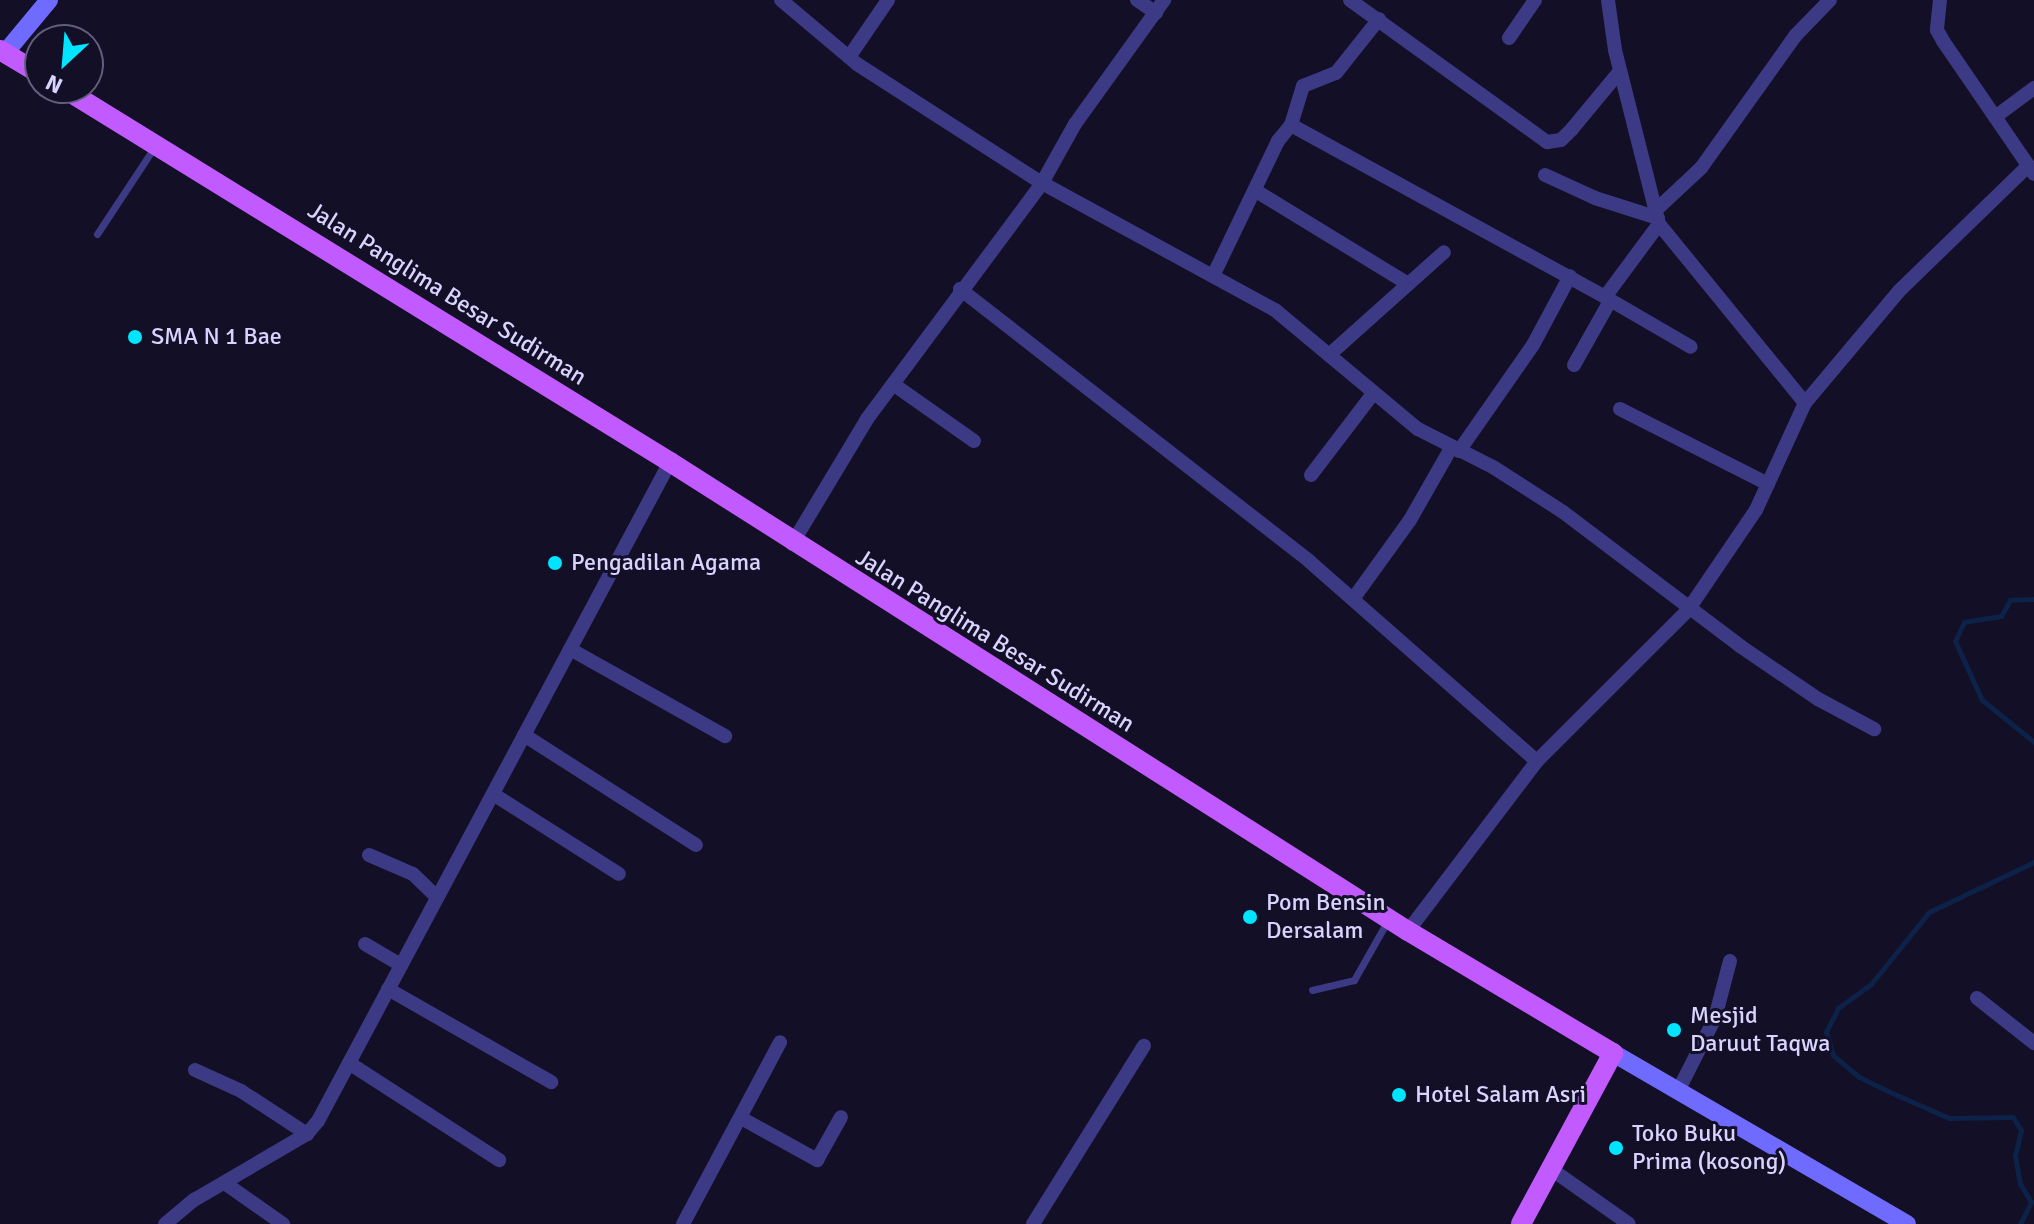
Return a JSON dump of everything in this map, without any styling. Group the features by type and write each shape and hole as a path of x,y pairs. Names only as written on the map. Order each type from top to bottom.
{"main road":[{"path":"24,64 3,51 49,0"},
{"name":"Jalan Panglima Besar Sudirman","path":"90,104 670,462 792,544 1408,931 1907,1224"},
{"path":"1521,1224 1613,1053"}],"street":[{"path":"781,0 849,57 1042,183 1275,310 1372,395 1455,449 1563,512 1688,610 1818,699 1874,729"},
{"path":"849,57 888,0"},
{"path":"792,544 893,384 960,289 1042,183 1075,124 1160,6 1137,0"},
{"path":"1350,0 1547,142 1561,140 1620,71"},
{"path":"1509,38 1535,0"},
{"path":"1608,0 1620,71 1658,217 1805,403"},
{"path":"1574,365 1607,299 1658,217 1701,168 1795,36 1830,0"},
{"path":"1408,931 1537,761 1688,610 1768,484 1805,403 1899,291 2031,170 1937,30 1940,0"},
{"path":"1213,276 1291,125 1303,86 1336,73 1379,19"},
{"path":"1995,117 2034,88"},
{"path":"1291,125 1570,276 1691,347"},
{"path":"1545,175 1595,198 1658,217"},
{"path":"1256,191 1407,283"},
{"path":"1329,355 1444,252"},
{"path":"1353,599 1410,520 1455,449 1533,345 1570,276"},
{"path":"960,289 1353,599 1537,761"},
{"path":"893,384 974,441"},
{"path":"1311,475 1372,395"},
{"path":"1620,409 1768,484"},
{"path":"165,1224 194,1200 307,1134 349,1063 670,462"},
{"path":"570,649 725,736"},
{"path":"524,735 696,845"},
{"path":"493,794 619,874"},
{"path":"369,855 413,874 437,897"},
{"path":"365,944 401,965"},
{"path":"1678,1091 1715,1018 1730,961"},
{"path":"388,989 551,1082"},
{"path":"1977,998 2034,1043"},
{"path":"683,1224 743,1119 780,1042"},
{"path":"1033,1224 1144,1046"},
{"path":"349,1063 499,1160"},
{"path":"195,1070 241,1091 307,1134"},
{"path":"743,1119 817,1160 841,1117"},
{"path":"1551,1169 1629,1224"},
{"path":"226,1184 283,1224"}],"lane":[{"path":"97,234 156,144"},
{"path":"1312,990 1354,980 1389,918"}],"waterway":[{"path":"2034,599 2010,600 2001,616 1964,622 1955,641 1982,700 2034,742"},
{"path":"2020,1224 2031,1202 2020,1184 2015,1156 2021,1130 2013,1117 1949,1118 1892,1093 1859,1077 1833,1055 1826,1032 1838,1008 1871,984 1929,912 2034,862"}],"place":[{"name":"SMA N 1 Bae","path":"135,337"},
{"name":"Pengadilan Agama","path":"555,563"},
{"name":"Pom Bensin Dersalam","path":"1250,917"},
{"name":"Mesjid Daruut Taqwa","path":"1674,1030"},
{"name":"Hotel Salam Asri","path":"1399,1095"},
{"name":"Toko Buku Prima (kosong)","path":"1616,1148"}]}
